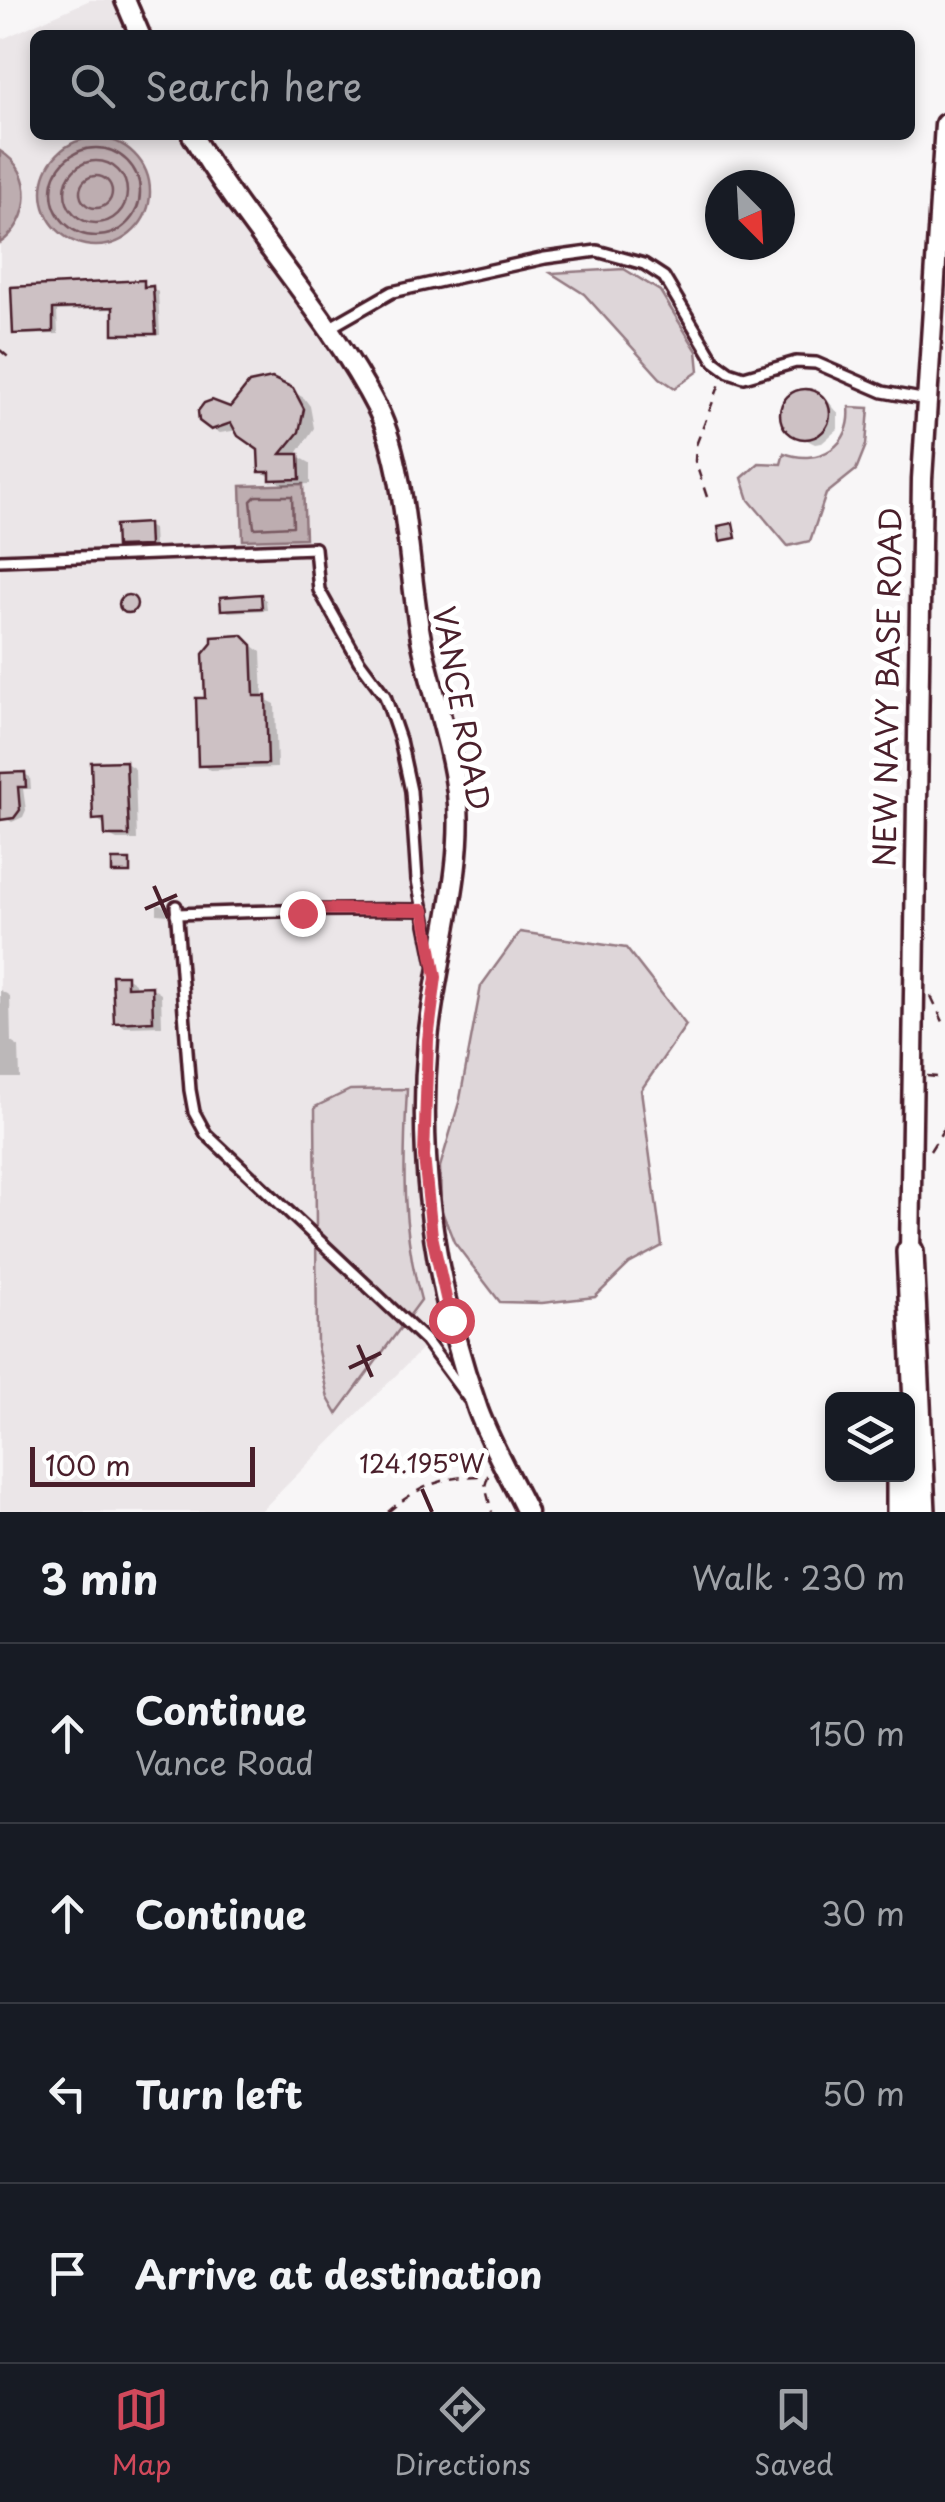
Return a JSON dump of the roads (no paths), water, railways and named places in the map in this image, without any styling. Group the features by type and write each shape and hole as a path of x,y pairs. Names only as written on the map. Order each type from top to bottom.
{"street":[{"path":"125,0 138,30"},
{"name":"NEW NAVY BASE ROAD","path":"922,1512 910,1252 912,1017 926,400 945,124"},
{"name":"VANCE ROAD","path":"195,140 242,213 328,328 380,413 394,456 421,638 457,793 458,842 436,977 423,1124 427,1197 442,1291 479,1413 527,1512"},
{"name":"NEW NAVY BASE ROAD","path":"900,1392 901,1318 910,1252"},
{"path":"900,1482 900,1512"}],"lane":[{"path":"328,328 392,292 526,262 597,251 644,264 664,277 714,361 726,370 744,376 796,362 816,363 882,392 926,400"},
{"path":"0,560 315,548 318,590 359,662 385,696 400,740 410,792 417,880 436,977"},
{"path":"424,910 176,910 190,1090 194,1112 206,1134 426,1340 479,1413"}],"water":[{"path":"82,140 110,140 126,147 141,162 149,182 149,202 141,222 126,237 106,245 86,245 66,237 51,222 43,202 43,182 51,162 66,147"},
{"path":"0,151 20,171 26,197 19,222 0,243"},
{"path":"303,484 305,538 243,540 241,486"}]}
